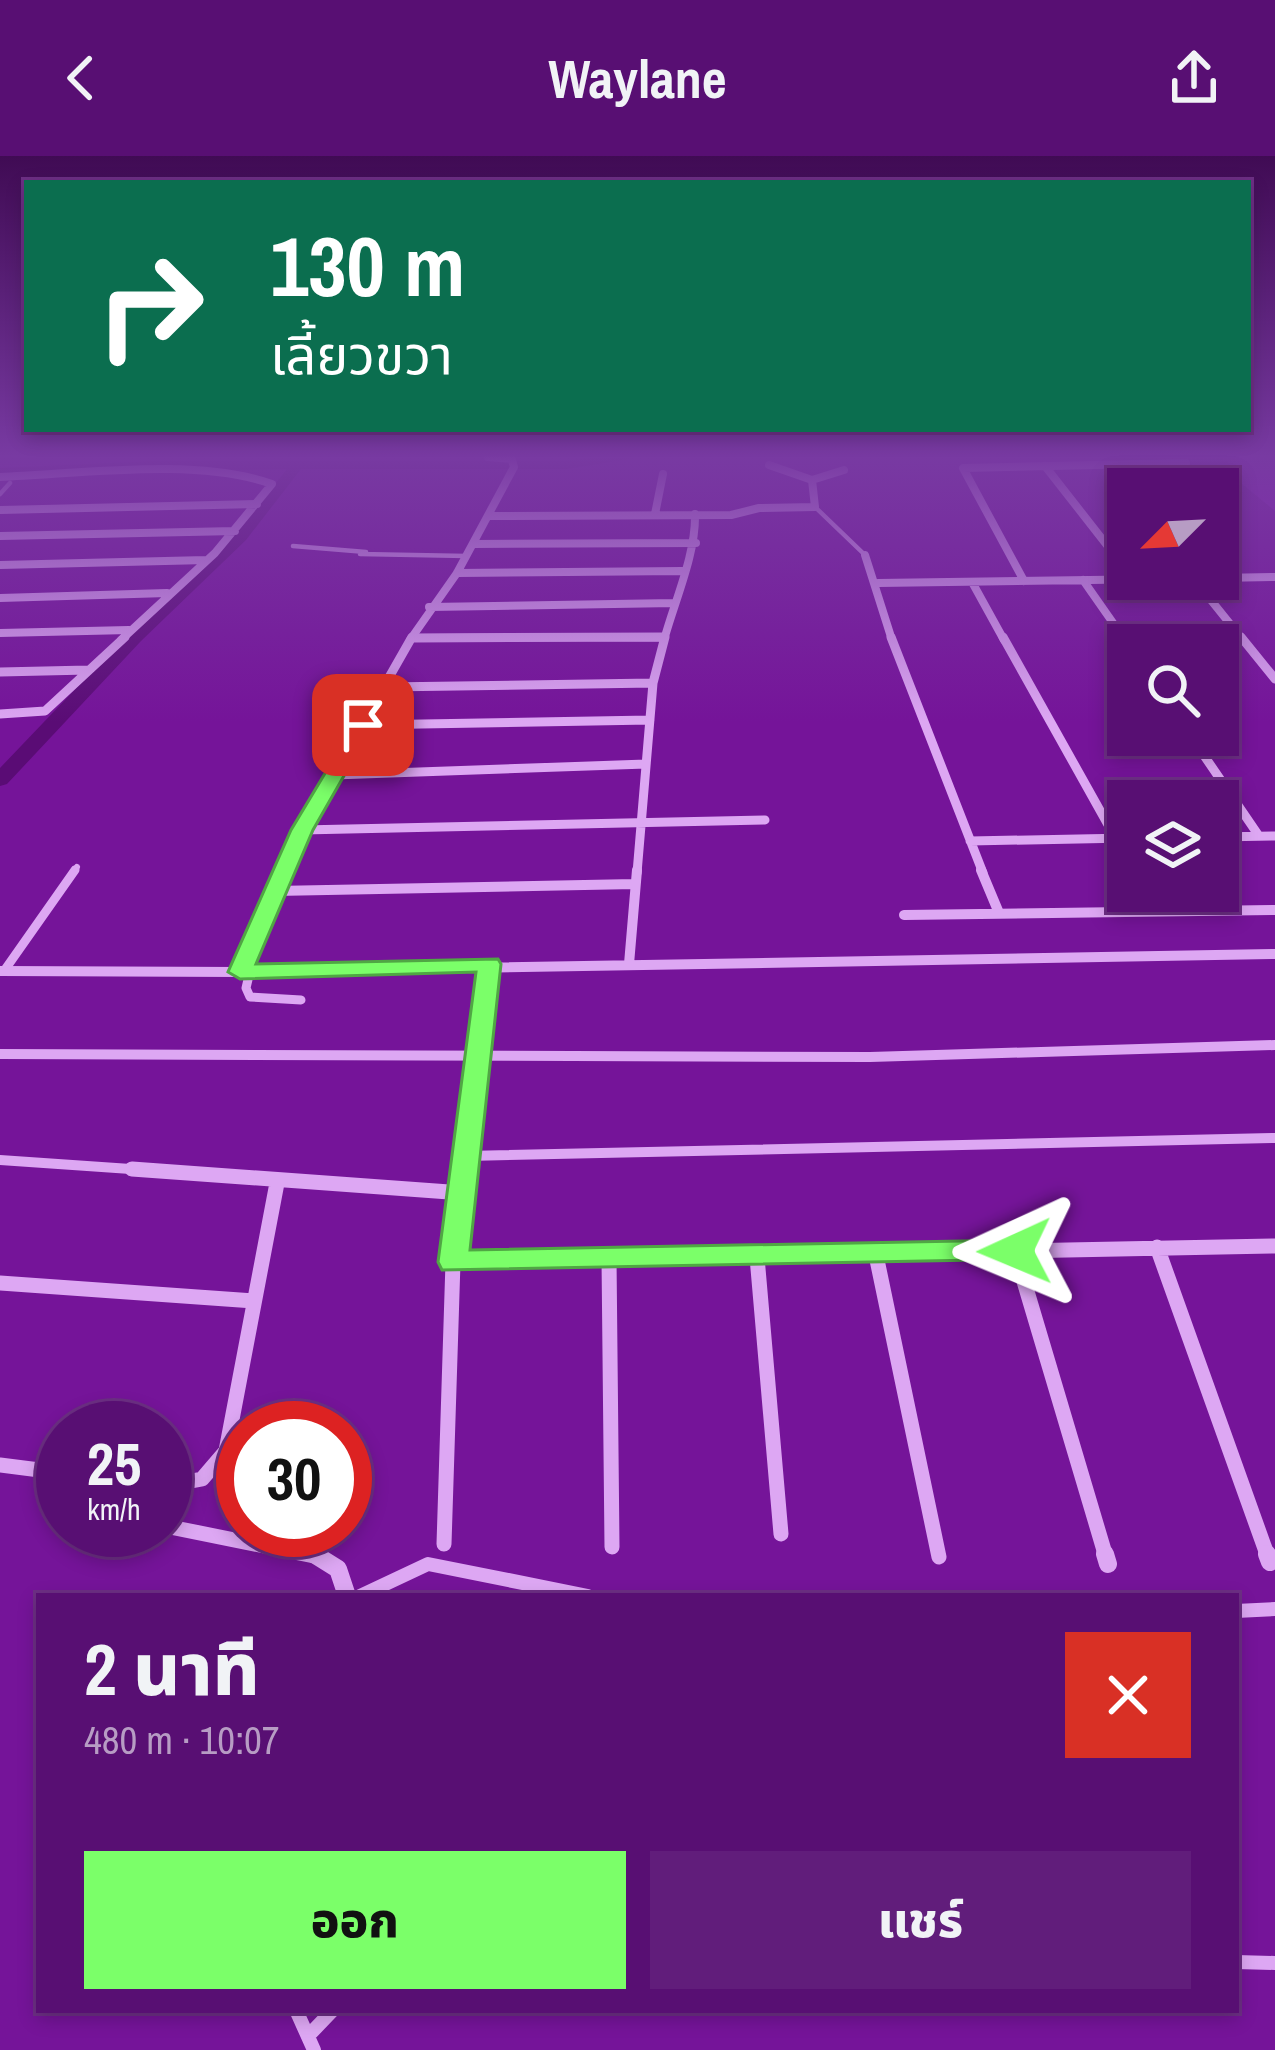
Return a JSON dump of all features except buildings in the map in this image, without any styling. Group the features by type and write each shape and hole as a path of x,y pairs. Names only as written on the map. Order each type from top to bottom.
{"street":[{"path":"0,714 45,711 221,545"},
{"path":"245,971 302,830 429,607 458,573 472,545"},
{"path":"629,964 653,683 682,571 695,545"},
{"path":"1004,545 1024,581"},
{"path":"865,554 908,690 999,913"},
{"path":"0,565 207,560"},
{"path":"458,573 682,571"},
{"path":"1239,578 1275,577"},
{"path":"1083,580 1113,624"},
{"path":"878,584 1107,580"},
{"path":"973,582 1107,812"},
{"path":"0,598 168,593"},
{"path":"1211,600 1275,679"},
{"path":"429,607 674,603"},
{"path":"0,633 129,630"},
{"path":"413,638 665,637"},
{"path":"0,672 89,670"},
{"path":"386,687 653,683"},
{"path":"363,725 650,720"},
{"path":"1204,756 1259,836"},
{"path":"334,775 646,764"},
{"path":"302,830 640,819 765,820"},
{"path":"1239,836 1275,836"},
{"path":"970,841 1107,838"},
{"path":"275,892 635,884"},
{"path":"904,915 1275,910"},
{"path":"2,971 1275,954"},
{"path":"445,1544 453,1262 489,964"},
{"path":"0,1054 870,1057 1275,1045"},
{"path":"467,1156 1275,1138"},
{"path":"0,1160 463,1193"},
{"path":"192,1484 215,1473 220,1462 277,1183"},
{"path":"1157,1246 1270,1562"},
{"path":"453,1262 1275,1246"},
{"path":"1015,1251 1108,1564"},
{"path":"876,1255 939,1558"},
{"path":"757,1257 782,1534"},
{"path":"609,1258 612,1547"},
{"path":"0,1283 254,1301"},
{"path":"0,1465 36,1470"},
{"path":"192,1531 312,1553 338,1569 345,1593"}],"lane":[{"path":"856,545 865,554"},
{"path":"293,546 467,556"},
{"path":"2,971 77,867"},
{"path":"245,971 250,997 301,1000"},
{"path":"366,1593 428,1564 573,1593"},
{"path":"1239,1610 1275,1609"},
{"path":"1239,1962 1275,1964"},
{"path":"297,2013 310,2043"},
{"path":"310,2043 331,2013"}],"waterway":[{"path":"0,780 135,637 232,545"}],"route":[{"path":"363,725 302,830 240,972 489,964 453,1262 1015,1251"}]}
